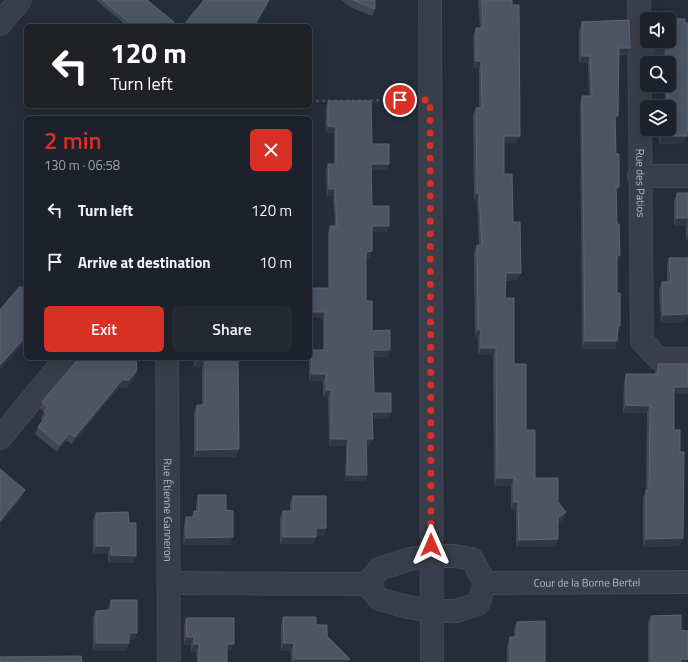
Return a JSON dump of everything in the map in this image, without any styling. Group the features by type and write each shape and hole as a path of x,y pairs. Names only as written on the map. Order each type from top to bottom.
{"street":[{"path":"0,24 20,0"},
{"path":"430,0 432,662"},
{"name":"Rue des Patios","path":"639,0 639,176 642,341 659,359 688,359"},
{"path":"639,176 688,176"},
{"path":"0,438 64,360"},
{"name":"Rue Étienne Ganneron","path":"167,360 170,583 169,662"},
{"path":"431,556 455,556 472,559 485,583 478,604 456,610 431,611 379,600 367,584 379,569 410,559 431,556"},
{"name":"Cour de la Borne Bertel","path":"485,583 688,582"},
{"path":"170,583 367,584"}],"path":[{"path":"312,101 430,100"}],"building":[{"path":"102,0 147,0 174,22 172,24 132,24"},
{"path":"204,0 269,0 255,24 185,24"},
{"path":"353,0 375,0 375,9"},
{"path":"482,0 512,0 512,5 519,5 520,136 504,136 504,174 512,174 513,222 520,222 521,273 506,273 505,298 514,298 514,364 526,364 526,430 535,430 535,478 558,478 558,502 566,512 558,518 558,539 519,540 518,502 514,502 514,478 497,478 496,348 481,348 481,330 478,330 477,245 482,245 479,193 477,193 476,108 482,108 481,61 476,61 476,28 483,28"},
{"path":"676,19 685,19 685,23 688,23 687,136 676,136 676,100 668,100 667,92 676,92 676,56 666,56 666,48 676,48"},
{"path":"629,20 630,48 619,48 618,116 615,116 616,154 619,154 619,187 616,187 620,255 617,256 617,293 620,293 620,326 618,326 617,341 585,341 582,96 592,96 590,56 582,56 582,22"},
{"path":"328,101 371,101 372,144 389,144 389,164 371,164 372,206 389,206 389,226 372,226 372,251 366,252 366,301 372,301 372,331 390,330 390,350 373,350 374,393 391,393 391,412 372,412 373,439 366,439 367,475 347,475 348,439 331,439 331,390 326,390 326,374 312,374 312,350 325,350 325,312 312,312 312,288 330,288 330,226 337,226 335,189 329,189 328,164 336,164 336,127 328,126"},
{"path":"677,193 688,193 688,218 677,218"},
{"path":"669,258 688,258 688,314 663,315 662,282 671,282"},
{"path":"20,286 24,289 24,338 0,365 0,310"},
{"path":"77,360 136,360 137,370 129,380 122,380 75,437 69,433 60,445 38,427 47,415 44,412 48,407 42,402"},
{"path":"205,360 238,360 239,449 197,450 197,405 205,405"},
{"path":"658,364 688,364 688,387 674,387 674,430 680,430 680,452 684,452 683,538 646,539 646,490 649,490 650,406 626,405 626,374 658,374"},
{"path":"0,469 25,490 0,521"},
{"path":"198,495 226,495 226,510 233,511 233,537 186,538 186,517 194,517 194,511 199,511"},
{"path":"293,496 326,496 326,528 316,528 316,537 283,537 283,511 293,511"},
{"path":"128,512 129,523 136,523 136,556 111,555 111,546 96,546 96,513"},
{"path":"111,600 137,600 137,633 129,633 129,643 96,643 96,611 111,610"},
{"path":"681,615 681,630 688,631 688,659 681,659 681,662 651,662 651,616"},
{"path":"283,617 316,617 316,625 327,625 327,636 350,659 294,659 294,643 284,643"},
{"path":"186,618 234,618 234,644 227,644 227,662 199,662 199,644 194,644 194,637 187,637"},
{"path":"545,621 545,662 510,662 510,637 517,637 517,622"},
{"path":"81,656 82,662 0,662 0,657"}],"route":[{"path":"400,100 430,100 431,545"}]}
